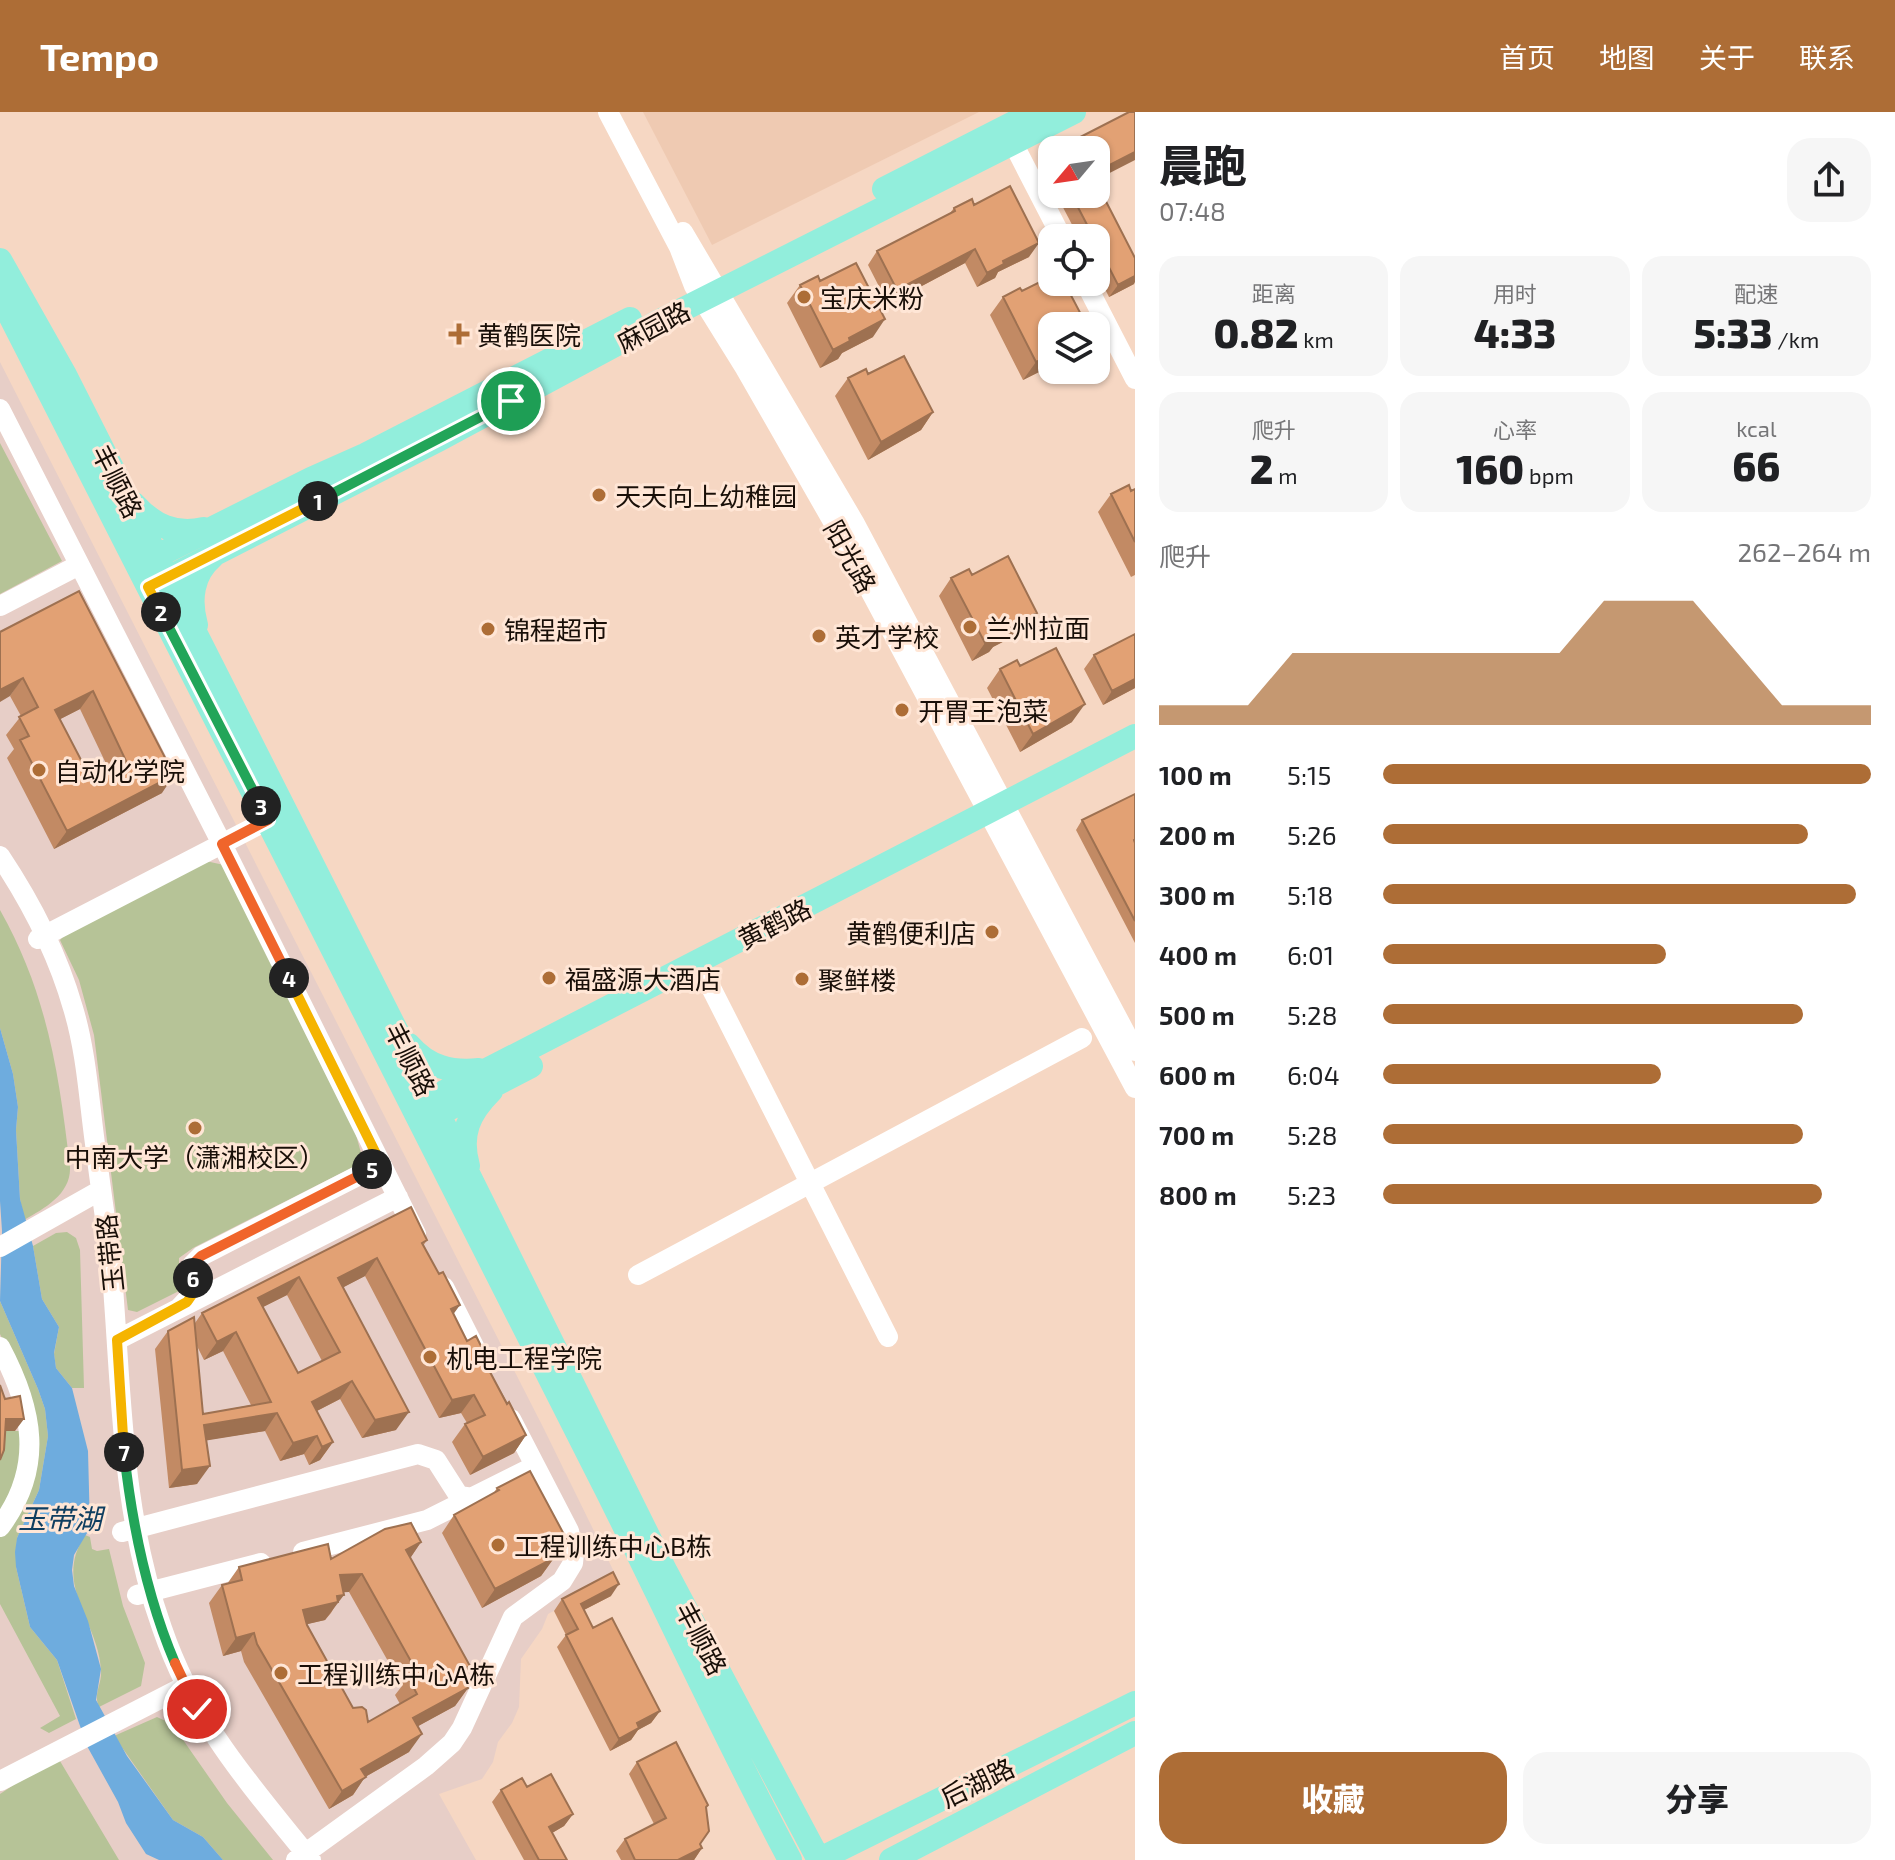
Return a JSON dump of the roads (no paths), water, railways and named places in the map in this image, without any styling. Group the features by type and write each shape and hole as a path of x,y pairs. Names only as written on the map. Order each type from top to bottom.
{"main road":[{"path":"0,296 146,561 707,289 1035,112"},
{"name":"麻园路","path":"158,583 438,440 707,289 1074,112"},
{"name":"丰顺路","path":"0,260 65,375 122,490 146,561 206,654 395,1027 425,1111 476,1191 666,1572 818,1860"},
{"path":"122,490 140,511 166,529 195,531 223,523"},
{"path":"206,654 192,614 192,593 202,565 218,552"},
{"path":"158,583 268,820 425,1111 606,1490 790,1860"},
{"name":"黄鹤路","path":"425,1111 1000,815 1135,736"},
{"path":"1000,815 1135,754"},
{"path":"395,1027 412,1049 442,1069 460,1072 511,1067"},
{"path":"476,1191 466,1156 467,1126 472,1112 511,1067"},
{"name":"后湖路","path":"818,1860 1135,1703"},
{"path":"891,1860 1135,1733"}],"street":[{"name":"阳光路","path":"608,112 679,247 854,522 1135,1088"},
{"name":"阳光路","path":"618,112 688,240 707,289"},
{"path":"1013,143 1055,224"},
{"path":"1092,296 1135,379"},
{"path":"0,409 573,1542 573,1563 569,1572 554,1588 513,1617 462,1728 452,1743 418,1772 301,1858"},
{"path":"0,606 79,565"},
{"name":"阳光路","path":"1000,815 1135,1051"},
{"path":"0,880 40,937 268,820"},
{"name":"玉带路","path":"0,856 27,896 40,937 74,1010 89,1094 96,1194 112,1264 128,1530 144,1594 178,1685 301,1858"},
{"path":"702,969 888,1337"},
{"path":"638,1275 1082,1038"},
{"path":"180,1307 194,1292 192,1265 201,1256 381,1164"},
{"path":"0,1247 96,1194 111,1457 128,1530 418,1454 436,1460 451,1487 463,1498 473,1498"},
{"path":"117,1340 398,1197"},
{"path":"193,1279 204,1291 216,1289"},
{"path":"0,1347 20,1392 29,1424 30,1442 21,1492 0,1527"},
{"path":"144,1594 420,1523 535,1466"},
{"path":"440,1515 451,1502 451,1487"},
{"path":"0,1773 178,1685"},
{"path":"0,1781 75,1738"}],"water":[{"name":"玉带湖","path":"0,1028 13,1074 18,1107 16,1130 20,1199 33,1246 42,1299 59,1327 54,1353 56,1368 72,1388 88,1451 90,1528 74,1555 72,1570 74,1586 88,1621 101,1669 96,1700 127,1756 173,1820 203,1837 223,1860 159,1860 146,1854 126,1823 87,1746 57,1660 30,1627 15,1552 17,1538 39,1490 48,1436 45,1409 38,1389 0,1301"}],"place":[{"name":"宝庆米粉","path":"804,297"},
{"name":"黄鹤医院","path":"459,334"},
{"name":"天天向上幼稚园","path":"599,495"},
{"name":"兰州拉面","path":"970,627"},
{"name":"锦程超市","path":"488,629"},
{"name":"英才学校","path":"819,636"},
{"name":"开胃王泡菜","path":"902,710"},
{"name":"自动化学院","path":"39,770"},
{"name":"黄鹤便利店","path":"992,932"},
{"name":"福盛源大酒店","path":"549,978"},
{"name":"聚鲜楼","path":"802,979"},
{"name":"中南大学（潇湘校区）","path":"195,1128"},
{"name":"机电工程学院","path":"430,1357"},
{"name":"工程训练中心B栋","path":"498,1545"},
{"name":"工程训练中心A栋","path":"281,1673"}]}
